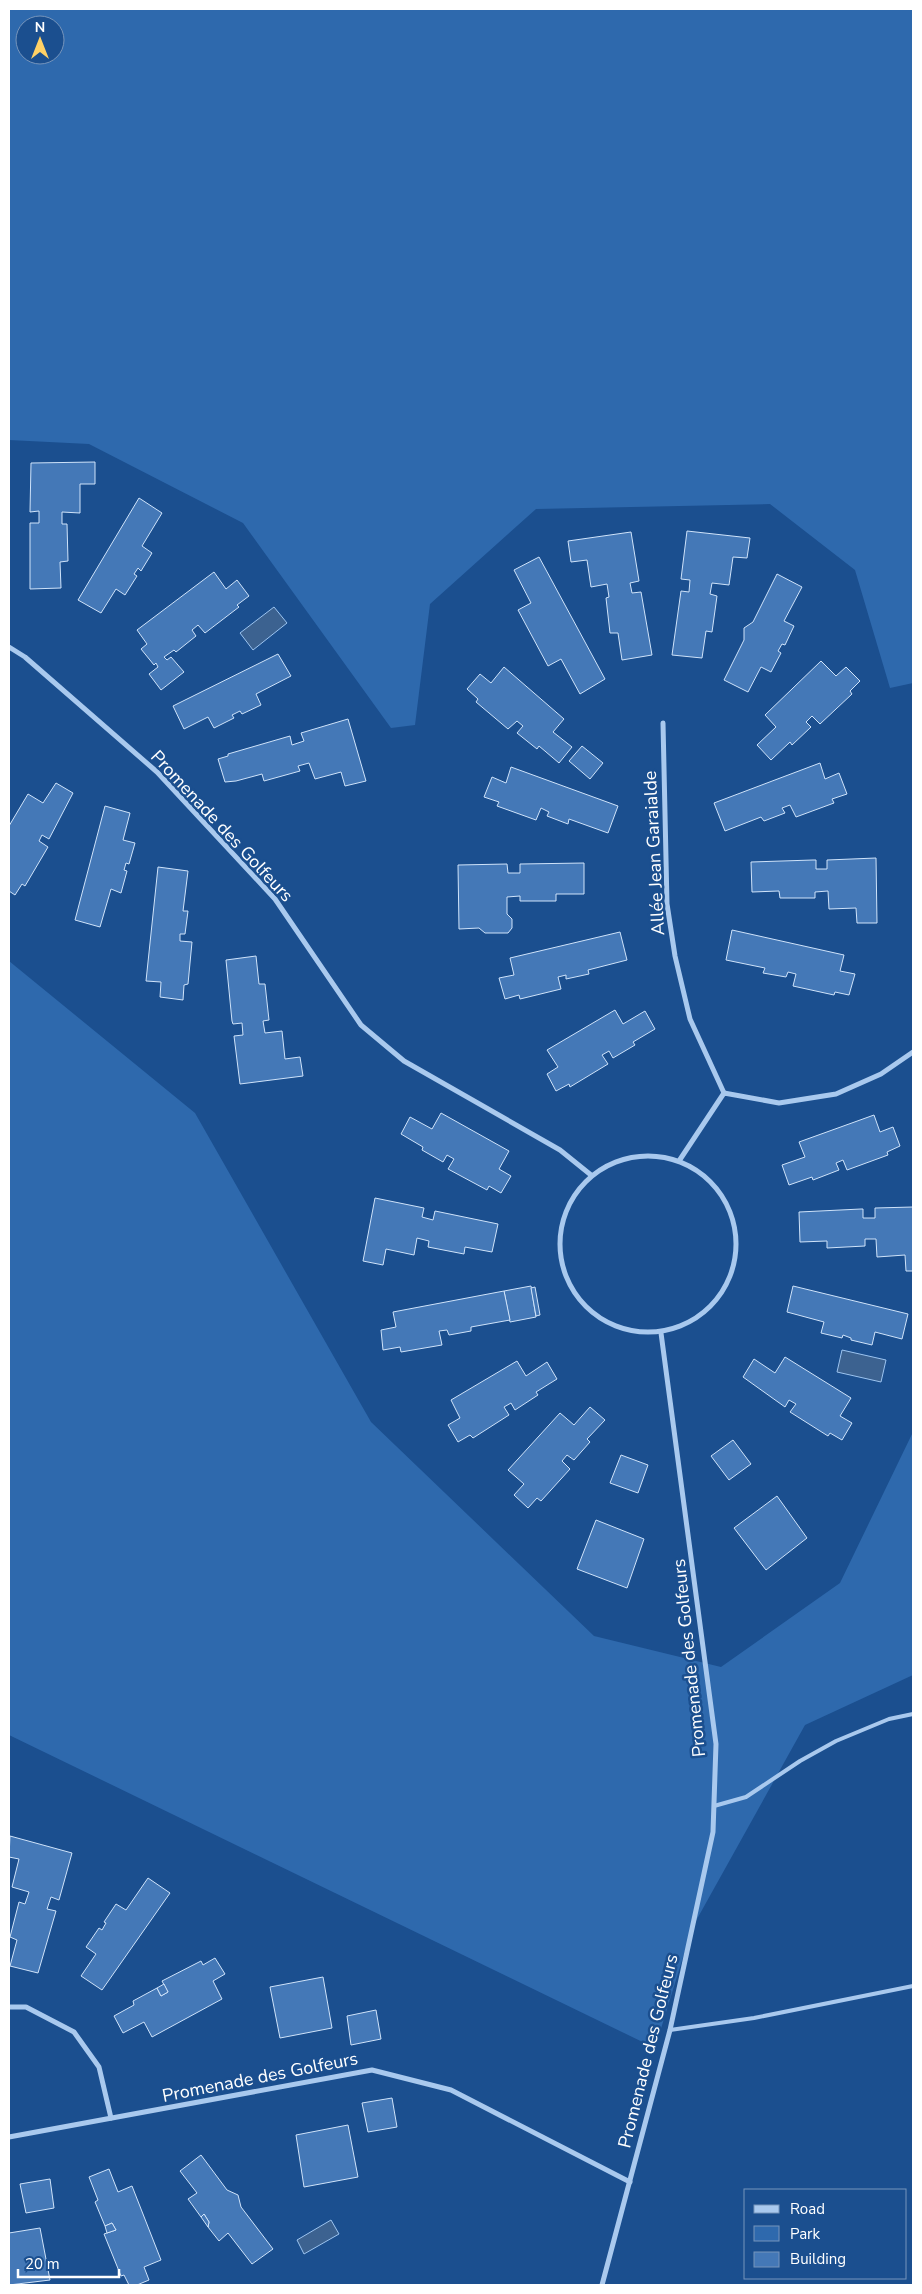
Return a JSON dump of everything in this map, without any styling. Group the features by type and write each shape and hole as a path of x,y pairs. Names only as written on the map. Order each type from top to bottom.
{"street":[{"name":"Promenade des Golfeurs","path":"9,647 25,657 157,772 275,899 361,1025 404,1062 560,1150 591,1175"},
{"name":"Allée Jean Garaialde","path":"663,723 667,904 675,956 690,1019 724,1092"},
{"path":"679,1161 724,1092 779,1103 836,1094 881,1074 913,1052"},
{"path":"649,1155 679,1161 708,1178 728,1205 737,1237 734,1270 718,1300 693,1322 661,1332 623,1330 588,1312 566,1281 558,1243 567,1206 591,1175 618,1160 649,1155"},
{"name":"Promenade des Golfeurs","path":"602,2285 670,2030 713,1832 716,1744 661,1332"},
{"path":"9,2007 26,2007 74,2032 100,2067 111,2118"},
{"name":"Promenade des Golfeurs","path":"9,2137 372,2070 451,2090 630,2182"}],"lane":[{"path":"714,1806 746,1797 800,1761 836,1741 889,1719 913,1714"},
{"path":"670,2030 754,2018 913,1986"}],"green space":[{"path":"9,9 913,9 913,683 890,688 855,570 770,504 536,509 430,604 415,725 391,728 243,523 89,444 9,440"},
{"path":"9,961 195,1113 371,1422 594,1636 721,1667 840,1583 913,1432 913,1675 805,1725 692,1928 655,2048 9,1735"}],"shaded area":[{"path":"274,607 287,623 253,650 240,633"},
{"path":"842,1350 886,1360 881,1382 837,1372"},
{"path":"331,2220 339,2234 304,2254 297,2240"}],"building":[{"path":"95,462 95,484 80,484 80,513 62,512 62,524 67,524 68,561 60,562 61,588 30,589 30,523 39,523 39,511 30,512 31,463"},
{"path":"139,498 162,513 142,546 152,553 141,571 138,568 134,574 137,576 125,595 116,589 101,613 78,600"},
{"path":"687,531 750,538 747,558 733,557 729,585 712,583 710,594 717,596 712,632 706,631 702,658 672,655 681,591 689,592 690,580 681,579"},
{"path":"631,532 639,581 630,583 632,593 641,592 652,655 622,660 618,633 610,633 606,598 609,597 607,584 591,587 587,560 571,562 568,541"},
{"path":"539,557 605,679 580,694 561,659 548,666 518,610 531,603 514,570"},
{"path":"214,572 226,589 237,580 249,596 237,605 239,607 205,633 198,625 192,630 196,636 176,652 174,650 164,657 167,660 171,657 184,672 161,690 149,674 158,667 156,663 154,665 141,649 147,644 137,630"},
{"path":"777,574 802,587 784,621 794,626 785,645 782,644 778,651 781,653 771,672 761,667 748,692 724,680 744,640 744,628 753,622"},
{"path":"278,654 291,676 256,694 261,705 242,714 240,711 232,715 234,718 214,728 208,717 184,729 173,706"},
{"path":"821,661 836,676 846,667 860,681 850,691 852,694 820,724 812,716 806,722 811,727 792,745 790,742 771,760 757,745 776,727 765,715"},
{"path":"504,667 564,719 553,732 572,747 559,763 539,746 537,749 517,733 523,726 517,721 508,729 476,702 478,699 467,689 480,674 491,683"},
{"path":"348,719 366,781 345,786 341,772 315,779 309,763 298,766 300,771 264,781 262,774 225,782 218,759 228,756 228,754 290,736 292,745 304,741 301,733"},
{"path":"582,746 603,763 590,779 569,761"},
{"path":"820,763 825,779 839,773 847,794 832,799 834,803 796,817 790,805 782,808 785,813 764,821 761,817 725,831 714,803"},
{"path":"511,767 618,806 608,833 569,819 568,824 547,816 549,812 541,808 536,820 497,806 499,802 484,797 492,777 506,783"},
{"path":"56,783 73,793 49,839 42,835 39,841 48,847 25,886 22,884 15,895 9,891 9,826 28,794 43,803"},
{"path":"105,806 130,813 123,840 135,843 129,864 126,863 124,870 127,871 121,893 111,889 100,927 75,920"},
{"path":"876,858 877,923 857,923 856,908 829,909 828,891 815,892 815,898 780,898 779,891 752,892 751,862 816,860 816,869 827,869 827,860"},
{"path":"584,863 584,894 556,894 556,901 520,901 520,896 507,897 507,914 512,919 512,928 508,933 485,933 479,928 459,929 458,865 507,864 508,873 520,873 520,864"},
{"path":"158,867 188,871 183,911 188,911 185,934 180,934 180,941 192,942 188,984 184,985 183,1000 160,997 161,982 146,981"},
{"path":"732,930 844,955 840,971 855,974 849,995 835,992 834,995 793,986 796,974 788,972 786,977 763,973 765,968 726,960"},
{"path":"620,932 627,960 588,970 589,974 566,979 566,975 558,977 561,989 520,999 519,995 505,999 499,978 514,975 510,958"},
{"path":"256,956 259,984 265,984 269,1020 263,1021 265,1033 282,1031 285,1059 300,1057 303,1076 240,1084 234,1036 243,1035 242,1023 233,1024 232,1021 226,960"},
{"path":"615,1010 623,1024 645,1011 655,1029 633,1042 635,1045 613,1058 609,1051 602,1055 608,1064 570,1087 569,1084 556,1091 547,1074 558,1067 547,1050"},
{"path":"441,1113 509,1151 499,1169 511,1176 501,1193 489,1186 487,1190 448,1169 454,1159 447,1155 443,1162 422,1150 423,1147 401,1134 410,1117 432,1129"},
{"path":"874,1115 880,1132 893,1127 900,1146 887,1152 888,1155 847,1170 843,1160 836,1163 839,1170 813,1180 812,1177 789,1185 782,1165 805,1157 799,1142"},
{"path":"375,1198 424,1208 422,1217 433,1220 435,1211 498,1224 492,1252 465,1247 464,1254 428,1247 429,1241 417,1238 414,1255 386,1249 383,1265 363,1261"},
{"path":"913,1207 913,1271 906,1271 905,1255 877,1257 876,1239 865,1239 865,1246 827,1248 827,1241 800,1242 799,1212 863,1209 863,1218 875,1218 875,1208"},
{"path":"531,1286 536,1317 510,1322 504,1291"},
{"path":"793,1286 908,1314 902,1339 875,1332 872,1345 851,1340 851,1338 843,1335 842,1338 821,1333 824,1322 787,1312"},
{"path":"535,1287 540,1315 536,1316 531,1288"},
{"path":"504,1291 510,1320 471,1327 471,1331 449,1335 447,1330 439,1331 442,1345 401,1352 400,1347 383,1350 381,1330 396,1327 393,1312"},
{"path":"785,1357 851,1398 840,1416 852,1423 842,1440 830,1433 828,1436 790,1412 796,1404 789,1400 785,1407 743,1377 754,1359 775,1373"},
{"path":"517,1361 526,1376 547,1362 557,1379 536,1392 538,1395 515,1410 511,1403 504,1407 509,1415 473,1438 470,1435 458,1442 448,1425 460,1418 451,1400"},
{"path":"590,1407 605,1420 587,1439 590,1442 574,1460 567,1455 562,1461 570,1469 541,1501 537,1498 528,1508 514,1495 524,1484 508,1470 560,1413 574,1425"},
{"path":"733,1440 751,1464 729,1480 711,1456"},
{"path":"621,1455 648,1465 638,1493 610,1483"},
{"path":"777,1496 807,1538 766,1570 734,1528"},
{"path":"596,1520 644,1539 627,1588 577,1569"},
{"path":"10,1836 72,1853 59,1900 51,1897 47,1909 56,1911 38,1973 10,1966 17,1940 10,1937 19,1902 25,1904 29,1892 12,1887 19,1859 9,1857"},
{"path":"148,1878 170,1893 102,1990 81,1976 96,1954 86,1947 99,1928 102,1930 106,1923 104,1922 116,1904 126,1910"},
{"path":"215,1958 225,1974 213,1981 222,1999 152,2037 144,2022 123,2033 114,2016 134,2005 133,2001 157,1988 161,1996 168,1992 162,1981 201,1961 203,1965"},
{"path":"323,1977 332,2028 280,2038 270,1987"},
{"path":"164,1984 168,1992 161,1996 157,1988"},
{"path":"376,2010 381,2039 351,2045 347,2016"},
{"path":"392,2098 397,2127 368,2132 362,2103"},
{"path":"348,2125 358,2177 304,2187 296,2135"},
{"path":"201,2155 227,2190 238,2195 241,2207 273,2249 252,2264 228,2233 219,2241 208,2227 209,2222 204,2214 201,2217 188,2199 197,2193 180,2171"},
{"path":"109,2169 118,2192 132,2186 161,2260 144,2267 149,2280 137,2285 129,2285 124,2275 121,2276 104,2234 116,2230 112,2223 105,2226 95,2202 98,2200 89,2177"},
{"path":"50,2179 54,2208 26,2213 20,2184"},
{"path":"204,2214 209,2222 208,2227 201,2217"},
{"path":"112,2223 116,2230 107,2233 105,2226"},
{"path":"40,2228 50,2280 9,2285 9,2233"}]}
